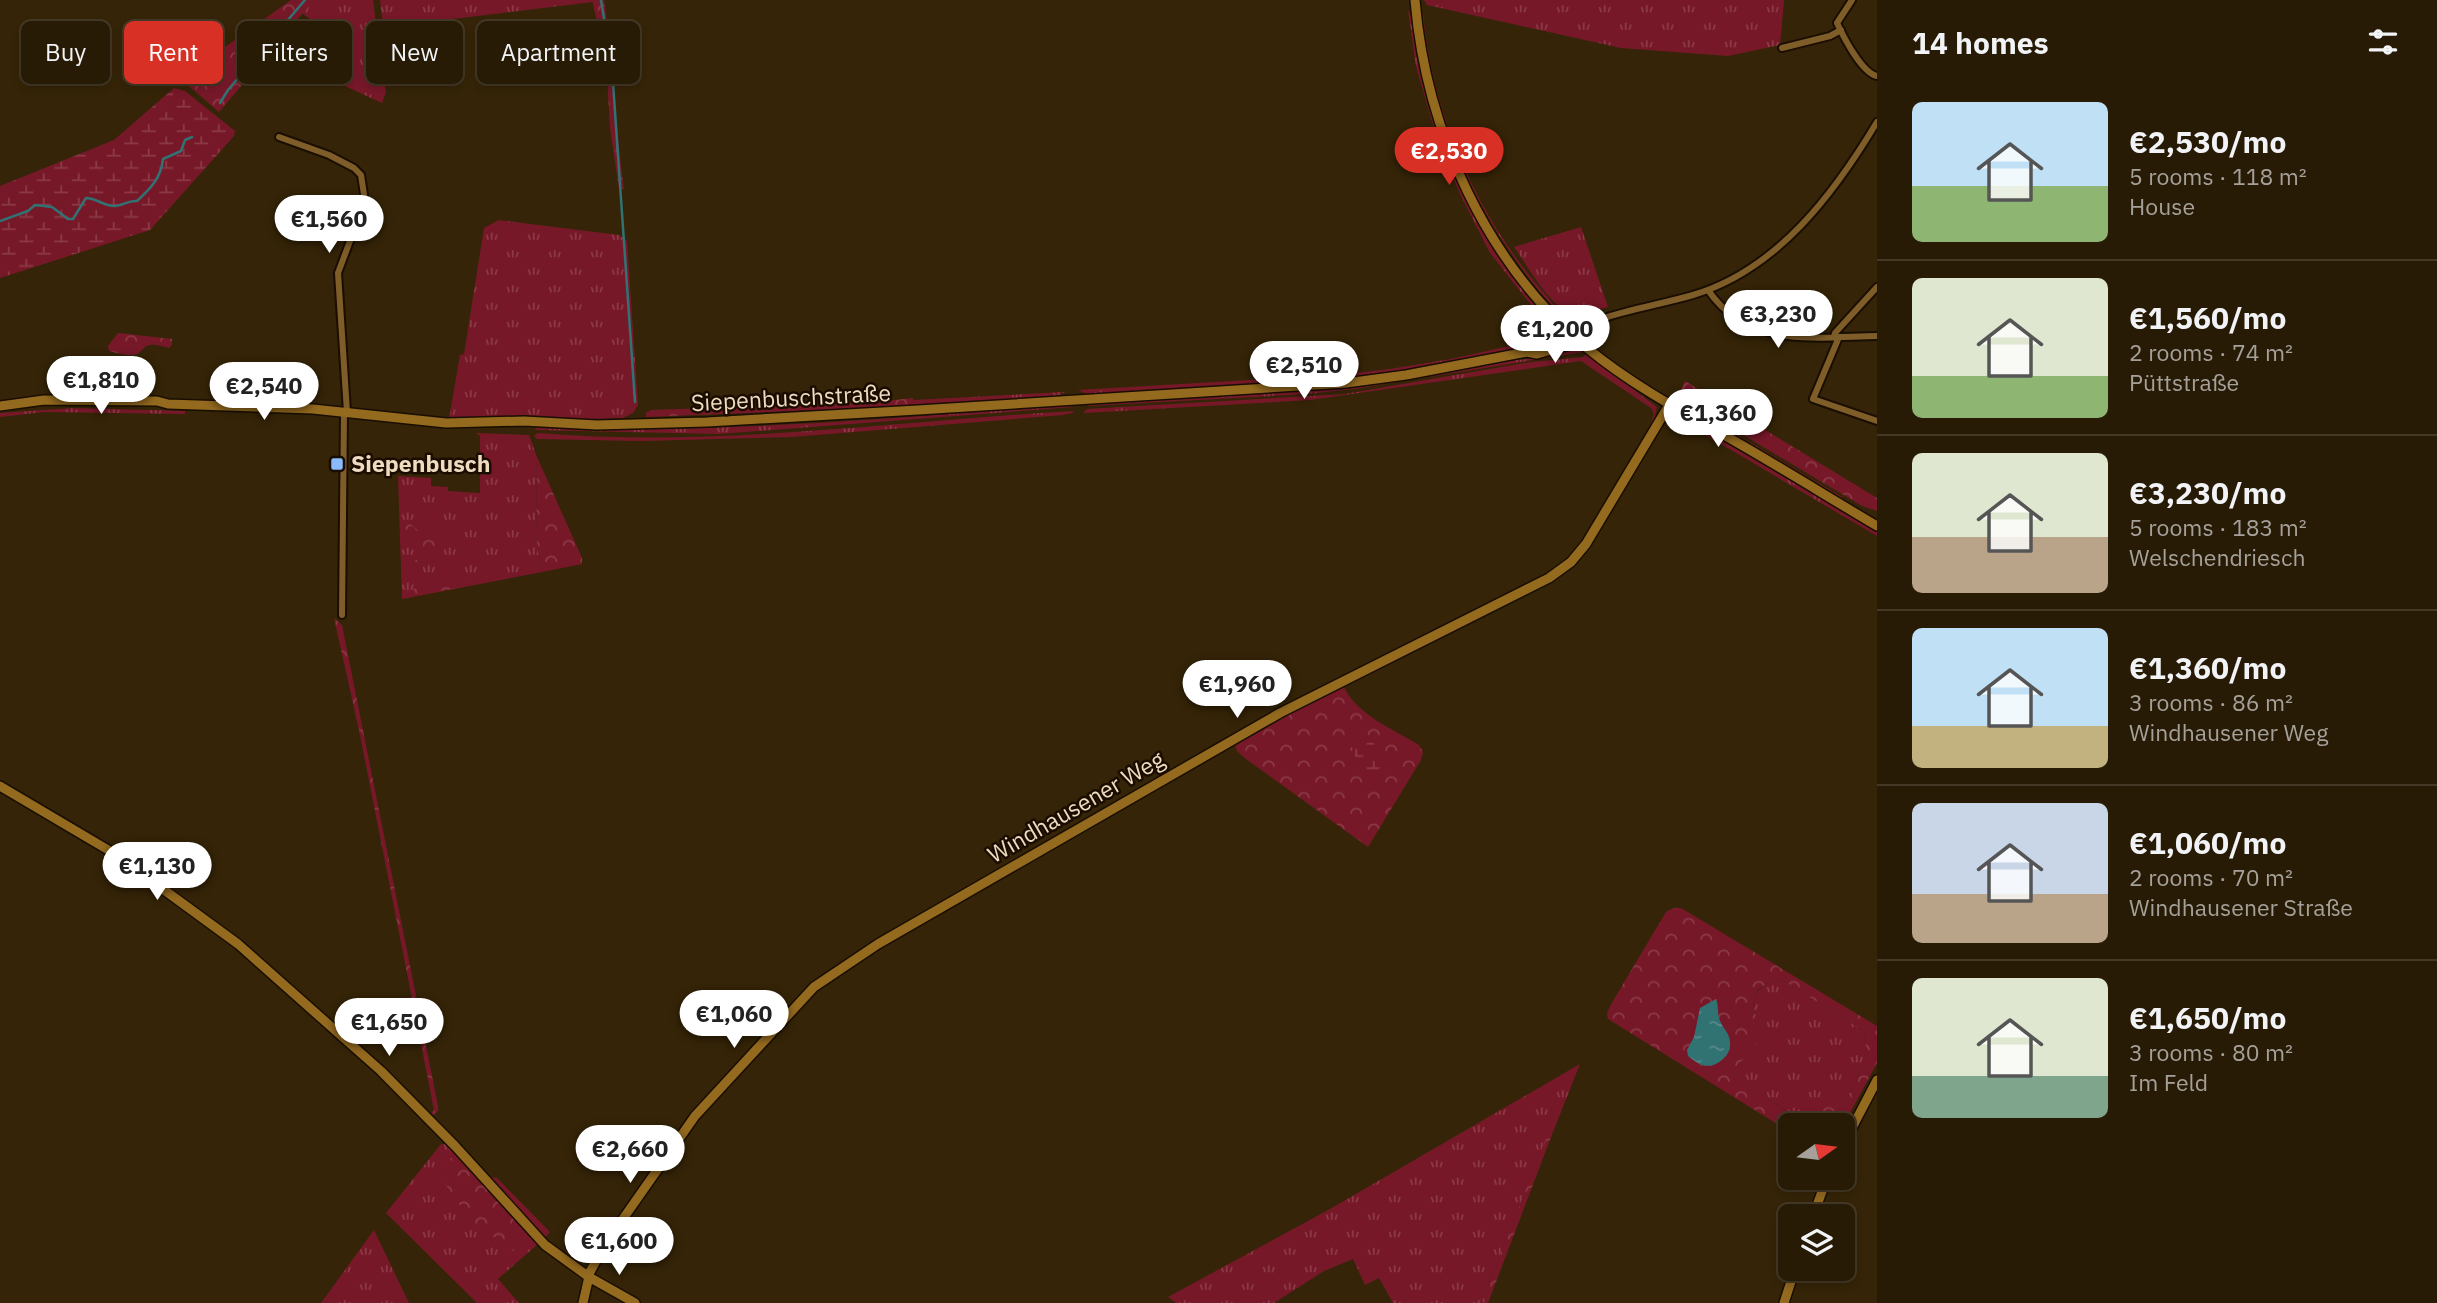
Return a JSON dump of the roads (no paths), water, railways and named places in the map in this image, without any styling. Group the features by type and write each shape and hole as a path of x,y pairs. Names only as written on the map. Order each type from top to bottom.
{"street":[{"path":"1415,0 1420,44 1434,104 1448,147 1478,213 1525,282 1570,333 1627,379 1877,526"},
{"path":"1852,0 1837,23 1870,75 1877,76"},
{"path":"1782,48 1830,36 1841,30"},
{"path":"1527,352 1534,346 1570,333 1593,320 1708,290 1737,278 1756,266 1802,225 1876,127"},
{"path":"279,137 329,155 354,168 361,174 365,201 338,274 346,412 342,615"},
{"path":"1877,287 1835,333 1837,337 1813,399 1877,421"},
{"path":"1708,290 1723,307 1760,331 1788,337 1877,336"},
{"path":"1580,342 1606,318"},
{"name":"Siepenbuschstraße","path":"0,405 31,401 157,401 168,404 346,412 446,423 524,421 597,425 721,421 1346,383 1406,375 1527,352 1537,354 1580,342"},
{"name":"Windhausener Weg","path":"583,1303 589,1277 604,1246 695,1116 814,987 859,956 1201,757 1309,697 1549,578 1571,562 1586,544 1669,405"},
{"path":"0,786 114,854 238,944 372,1063 444,1134 545,1245 589,1277 635,1303"},
{"path":"1855,1122 1877,1080"},
{"path":"1784,1303 1791,1281"}],"water":[{"path":"1716,999 1719,1018 1728,1035 1730,1046 1724,1058 1707,1066 1688,1056 1687,1050 1694,1037 1700,1008"}],"waterway":[{"path":"220,103 228,90 305,0"},
{"path":"601,0 612,68 635,402"},
{"path":"0,221 28,211 35,205 52,207 68,219 73,219 86,198 114,206 137,201 154,182 163,159 181,151 185,140 192,137"}],"place":[{"name":"Siepenbusch","path":"337,464"}]}
